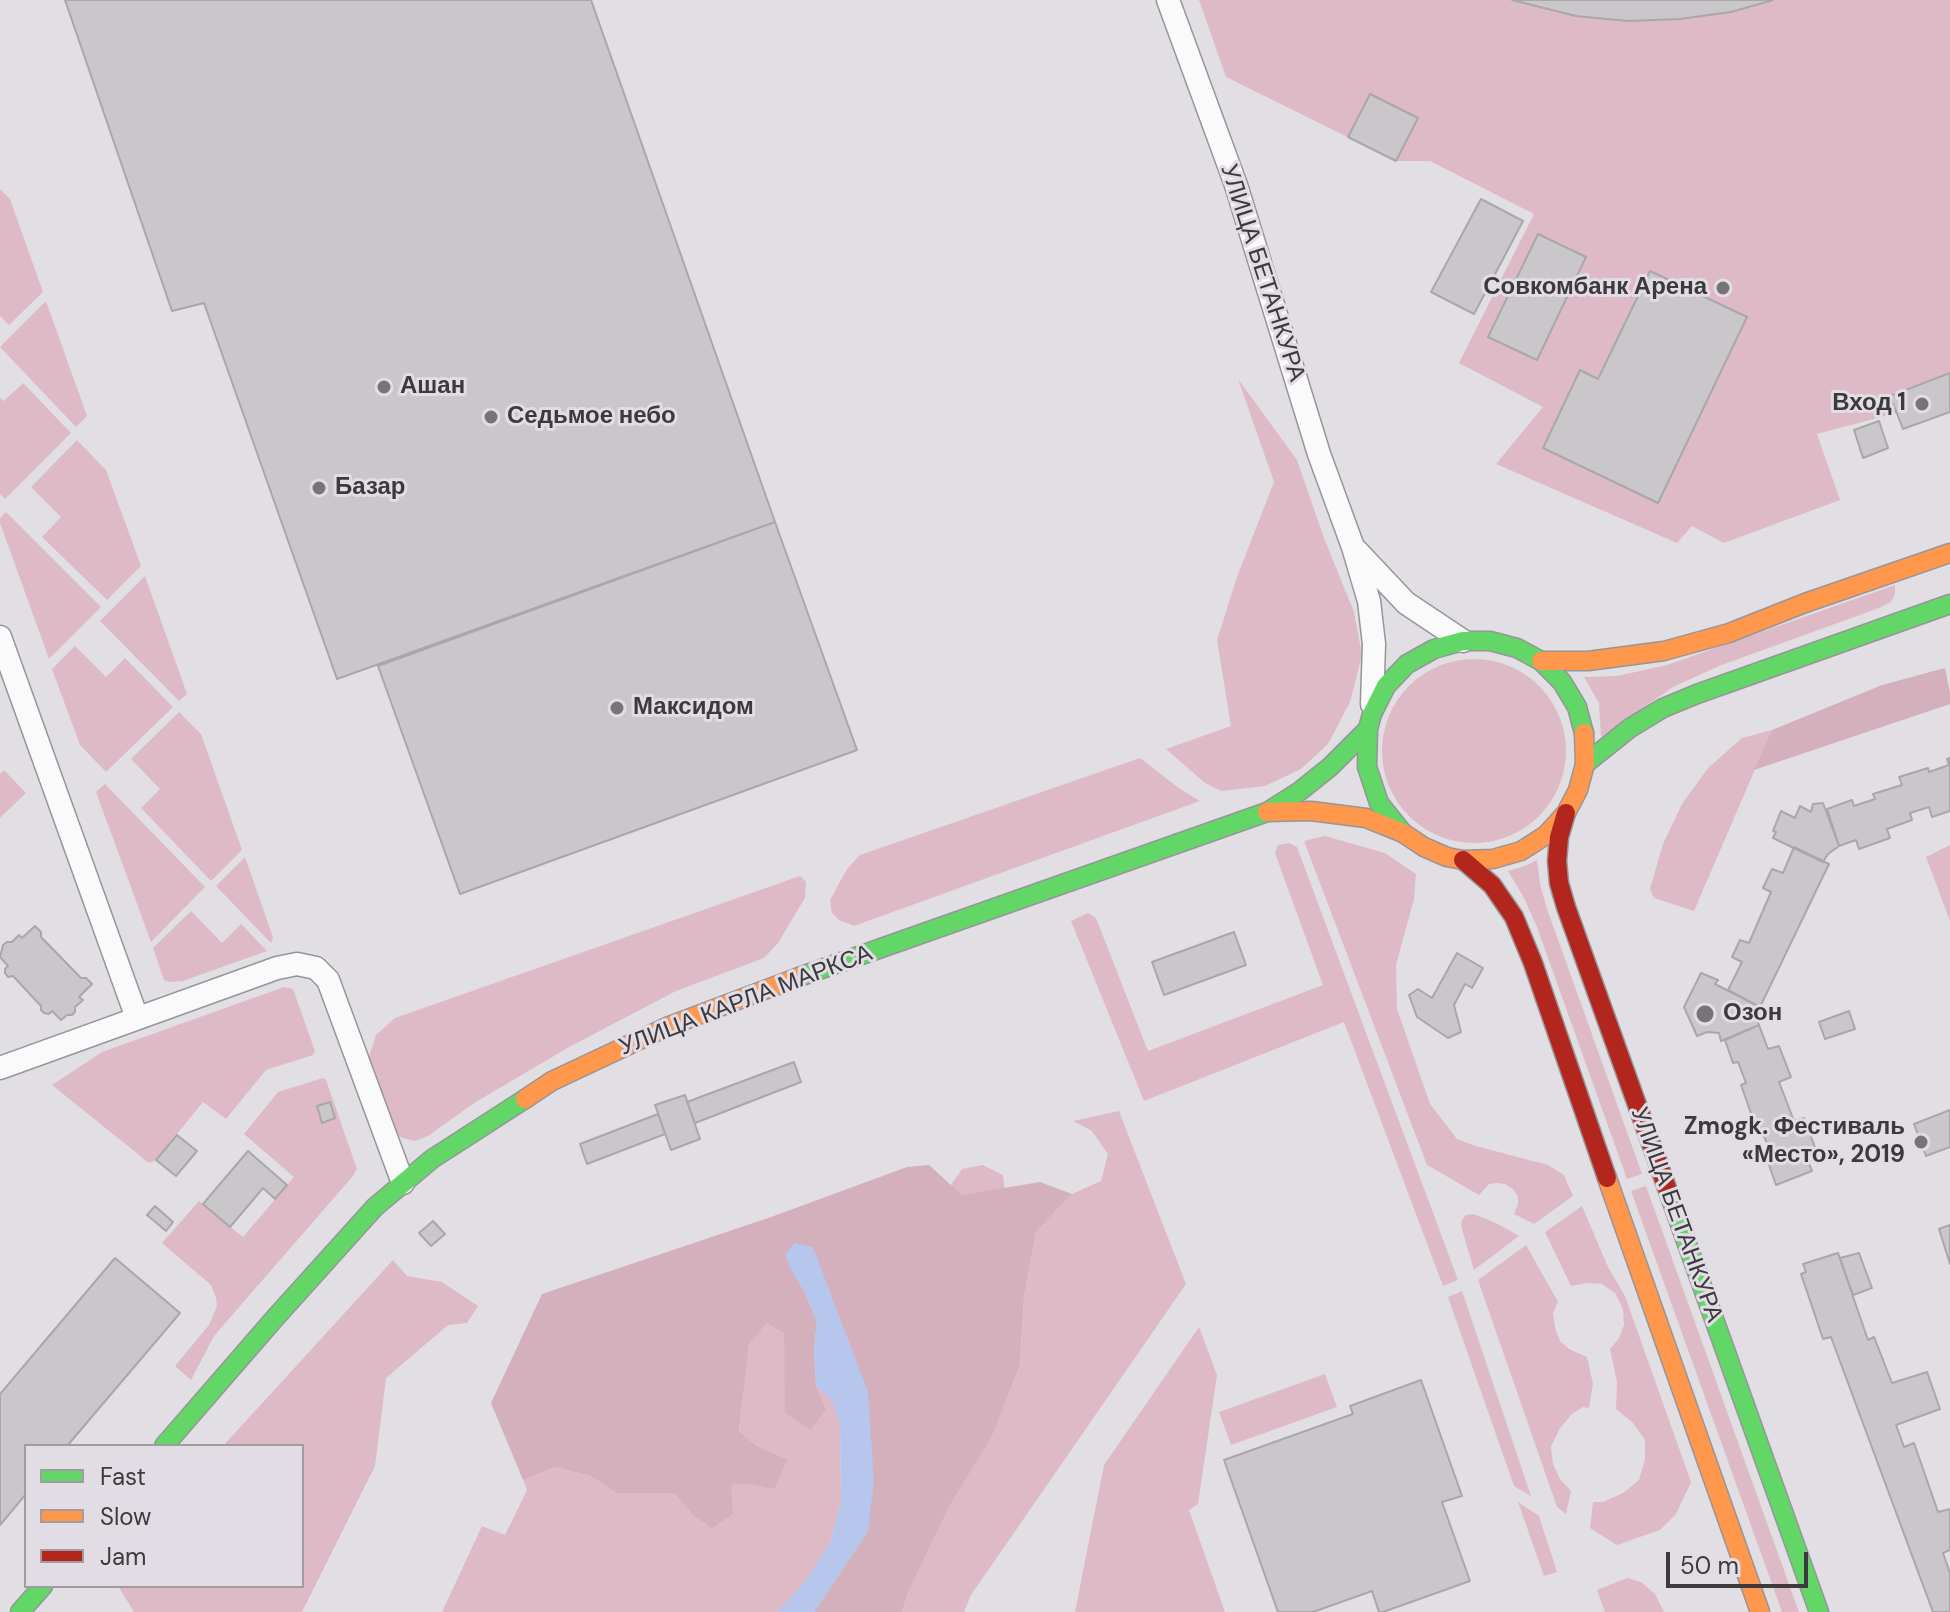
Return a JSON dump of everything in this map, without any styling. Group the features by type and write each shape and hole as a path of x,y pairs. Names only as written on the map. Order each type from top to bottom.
{"main road":[{"path":"1541,661 1588,661 1664,651 1729,633 1950,553"},
{"path":"1923,580 1926,561"},
{"path":"1837,644 1854,626 1900,603"},
{"path":"1585,764 1630,728 1663,708 1950,604"},
{"path":"1463,641 1490,641 1517,648 1541,661 1562,682 1577,707 1585,735 1585,764 1578,790 1566,813 1546,835 1521,851 1493,859 1463,860 1447,857 1403,833 1366,818 1311,811 1267,812 1330,767 1370,721 1386,686 1407,664 1434,649 1463,641"},
{"path":"1370,721 1367,767 1379,803 1403,833"},
{"name":"УЛИЦА КАРЛА МАРКСА","path":"166,1444 375,1207 432,1159 552,1081 669,1026 822,968 1267,812"},
{"name":"УЛИЦА БЕТАНКУРА","path":"1566,813 1559,837 1557,861 1566,907 1819,1612"},
{"path":"1463,860 1492,885 1514,917 1533,963 1760,1612"},
{"path":"20,1612 41,1588"}],"street":[{"name":"УЛИЦА БЕТАНКУРА","path":"1168,0 1236,185 1314,439 1369,601 1374,644 1370,721"},
{"name":"УЛИЦА БЕТАНКУРА","path":"1353,547 1406,603 1463,641"},
{"path":"0,637 137,1018"},
{"path":"0,1068 277,968 297,964 316,968 328,980 403,1183"}],"shaded area":[{"name":"Совкомбанк Арена","path":"1199,0 1950,0 1950,412 1903,429 1896,413 1817,434 1840,500 1724,543 1692,526 1677,543 1496,464 1543,407 1459,363 1534,214 1430,161 1396,161 1226,77"},
{"path":"0,189 10,199 43,292 9,325 0,316"},
{"path":"46,301 87,416 76,427 0,347"},
{"path":"1238,379 1297,460 1354,612 1362,655 1350,702 1328,744 1301,769 1265,786 1221,791 1205,783 1166,749 1231,726 1217,640 1237,577 1274,482"},
{"path":"23,383 71,433 5,499 0,494 0,398 4,401"},
{"path":"77,440 106,470 141,566 107,600 42,537 61,517 31,487"},
{"path":"6,512 101,607 49,659 0,523"},
{"path":"145,576 187,694 179,701 100,621"},
{"path":"1895,585 1891,602 1719,666 1673,687 1601,737 1599,703 1584,677 1617,676 1667,665"},
{"path":"75,646 106,677 125,658 173,707 106,772 80,745 52,669"},
{"path":"1474,659 1492,660 1509,666 1539,686 1559,716 1565,733 1565,769 1559,786 1539,816 1509,836 1492,842 1474,843 1456,842 1439,836 1409,816 1389,786 1383,769 1382,751 1383,733 1389,716 1409,686 1439,666 1456,660"},
{"path":"1945,668 1950,704 1754,770 1772,730 1882,685"},
{"path":"179,712 201,734 242,850 211,881 141,808 160,789 131,759"},
{"path":"1772,730 1694,911 1654,898 1650,889 1663,844 1682,804 1708,768 1742,738"},
{"path":"1140,758 1200,801 854,926 839,920 832,913 830,900 847,869 860,855"},
{"path":"4,770 26,793 0,818 0,774"},
{"path":"105,784 205,887 151,942 96,792"},
{"path":"1325,836 1385,853 1416,874 1414,899 1396,965 1397,1009 1430,1104 1457,1139 1548,1165 1564,1175 1573,1196 1534,1224 1514,1214 1518,1197 1505,1184 1489,1184 1479,1195 1427,1165 1304,841"},
{"path":"1289,843 1297,847 1458,1280 1443,1286 1344,1022 1144,1101 1071,921 1088,913 1096,918 1148,1051 1323,985 1275,853 1278,845"},
{"path":"1950,845 1950,921 1926,857"},
{"path":"245,857 273,937 271,943 216,886"},
{"path":"1537,860 1546,906 1642,1174 1627,1179 1537,927 1508,871"},
{"path":"800,876 806,882 805,898 778,943 764,958 676,991 571,1046 474,1103 428,1136 415,1141 402,1138 394,1131 374,1082 369,1057 376,1035 395,1018"},
{"path":"191,911 222,943 241,924 267,951 183,981 164,980 153,948"},
{"path":"284,987 293,989 315,1051 313,1055 266,1070 226,1119 203,1102 156,1160 149,1163 52,1085 102,1052"},
{"path":"323,1078 357,1169 214,1336 191,1380 175,1366 209,1325 217,1306 216,1298 211,1285 162,1243 199,1201 243,1237 294,1177 244,1134 278,1092"},
{"path":"1119,1111 1186,1284 971,1595 964,1612 902,1612 950,1505 992,1437 1020,1365 1024,1297 1036,1232 1072,1194 1101,1181 1108,1154 1092,1131 1073,1121"},
{"path":"929,1165 962,1195 1040,1182 1072,1194 1036,1232 1024,1297 1020,1365 992,1437 950,1505 902,1612 814,1612 868,1531 868,1392 791,1270 817,1321 814,1350 816,1385 826,1409 811,1430 785,1413 784,1333 767,1323 749,1345 739,1431 757,1446 787,1459 774,1489 750,1484 731,1485 733,1514 712,1528 693,1515 674,1493 616,1493 591,1476 555,1467 523,1480 491,1403 542,1294 771,1217 907,1167"},
{"path":"983,1165 1003,1175 1014,1267 936,1206 962,1169"},
{"path":"1646,1186 1799,1612 1782,1612 1631,1191"},
{"path":"1582,1206 1608,1267 1625,1296 1691,1482 1676,1514 1660,1530 1617,1545 1590,1528 1593,1502 1603,1502 1623,1493 1639,1480 1645,1459 1645,1440 1633,1423 1616,1409 1617,1382 1610,1349 1624,1325 1623,1309 1615,1293 1602,1284 1571,1286 1545,1232"},
{"path":"1474,1214 1519,1236 1474,1270 1461,1226 1466,1215"},
{"path":"1526,1245 1558,1302 1553,1313 1560,1341 1587,1357 1593,1384 1589,1408 1583,1407 1572,1414 1560,1428 1551,1447 1553,1464 1560,1479 1571,1491 1566,1514 1557,1507 1478,1280"},
{"path":"393,1260 407,1276 442,1282 478,1306 467,1323 448,1325 386,1378 375,1466 302,1612 134,1612 119,1588 304,1588 304,1444 225,1444"},
{"path":"1462,1291 1531,1496 1514,1486 1448,1297"},
{"path":"767,1323 784,1332 785,1362 826,1409 816,1385 832,1401 840,1422 841,1500 830,1543 804,1583 777,1612 442,1612 482,1526 505,1535 527,1490 523,1480 555,1467 591,1476 616,1493 674,1493 693,1515 731,1485 750,1484 787,1459 757,1446 739,1431 749,1345"},
{"path":"1199,1327 1217,1375 1198,1504 1189,1510 1225,1612 1075,1612 1104,1465"},
{"path":"1325,1374 1337,1407 1231,1445 1219,1412"},
{"path":"1518,1502 1539,1516 1557,1572 1544,1576"},
{"path":"1627,1578 1641,1582 1655,1594 1664,1612 1605,1612 1597,1590"}],"water":[{"path":"795,1243 813,1247 868,1392 874,1481 868,1531 814,1612 777,1612 804,1583 830,1543 841,1500 840,1422 832,1401 816,1385 814,1350 817,1321 785,1254"}],"building":[{"name":"Седьмое небо","path":"65,0 591,0 775,522 337,679 204,303 172,311"},
{"path":"1512,0 1773,0 1731,12 1680,19 1628,21 1576,16"},
{"path":"1370,94 1418,118 1396,161 1348,137"},
{"path":"1481,199 1523,221 1474,314 1431,292"},
{"path":"1538,234 1586,257 1537,360 1488,337"},
{"path":"1650,271 1747,317 1658,503 1543,448 1580,370 1598,379"},
{"name":"Вход 1","path":"1950,373 1950,412 1903,429 1890,396"},
{"path":"1879,421 1888,448 1863,458 1854,430"},
{"name":"Максидом","path":"775,522 857,750 460,894 378,666"},
{"path":"1950,758 1950,811 1932,817 1929,807 1910,813 1912,820 1887,829 1890,838 1859,849 1856,840 1839,846 1827,809 1852,800 1854,806 1875,799 1873,794 1902,785 1899,777 1949,765 1947,759"},
{"path":"1823,803 1839,846 1823,862 1773,838 1781,811 1795,818 1800,806 1811,812 1813,804"},
{"path":"1794,847 1829,864 1760,1007 1728,990 1742,962 1732,957 1740,940 1749,943 1771,892 1763,888 1772,869 1783,873"},
{"path":"35,926 41,937 81,978 92,984 79,997 83,1000 75,1007 75,1012 61,1020 52,1011 44,1013 13,976 8,977 5,969 8,966 0,957 3,945 19,935 22,938"},
{"path":"1234,932 1246,965 1164,995 1152,962"},
{"path":"1457,953 1483,968 1472,988 1465,984 1454,1005 1461,1032 1448,1038 1417,1017 1409,995 1418,989 1432,998"},
{"path":"1701,973 1718,980 1715,984 1760,1007 1756,1017 1759,1025 1721,1041 1719,1033 1707,1032 1697,1036 1684,1007"},
{"path":"1849,1011 1855,1029 1825,1039 1819,1022"},
{"path":"1759,1025 1768,1049 1779,1046 1791,1077 1779,1082 1794,1121 1804,1118 1816,1150 1805,1154 1812,1171 1776,1185 1767,1159 1773,1157 1763,1134 1759,1136 1741,1085 1746,1083 1738,1062 1733,1063 1725,1040"},
{"path":"794,1062 801,1082 695,1123 687,1102"},
{"path":"685,1095 700,1139 671,1150 655,1105"},
{"path":"330,1102 335,1118 322,1123 317,1106"},
{"path":"1950,1110 1950,1147 1926,1156 1914,1124"},
{"path":"658,1114 665,1134 587,1164 580,1144"},
{"path":"177,1135 197,1151 176,1176 156,1160"},
{"path":"248,1151 287,1185 275,1199 263,1188 230,1227 203,1204"},
{"path":"155,1206 173,1222 166,1231 147,1215"},
{"path":"433,1221 445,1234 431,1246 419,1233"},
{"path":"1950,1225 1950,1264 1939,1229"},
{"path":"1838,1253 1868,1340 1874,1337 1892,1383 1927,1372 1940,1409 1896,1425 1904,1447 1914,1443 1938,1512 1950,1509 1950,1550 1943,1553 1950,1573 1950,1612 1933,1612 1831,1337 1823,1339 1801,1274 1806,1272 1803,1264"},
{"path":"1859,1253 1872,1288 1853,1295 1840,1258"},
{"path":"115,1258 180,1313 69,1444 24,1444 24,1496 0,1525 0,1394"},
{"path":"1421,1380 1462,1496 1442,1502 1470,1581 1383,1612 1379,1612 1372,1591 1313,1612 1278,1612 1224,1460 1353,1414 1350,1406"}],"traffic: fast":[{"path":"1585,764 1630,728 1663,708 1950,604"},
{"path":"1403,833 1379,803 1367,767 1368,729 1386,686 1407,664 1434,649 1463,641 1490,641 1517,648 1541,661 1562,682 1577,707 1584,733"},
{"path":"799,977 1267,812 1330,767 1368,729"},
{"path":"166,1444 375,1207 432,1159 525,1099"},
{"path":"1672,1202 1819,1612"},
{"path":"20,1612 41,1588"}],"traffic: slow":[{"path":"1541,661 1588,661 1664,651 1729,633 1950,553"},
{"path":"1267,812 1311,811 1366,818 1403,833 1447,857 1493,859 1521,851 1546,835 1566,813 1578,790 1585,764 1584,733"},
{"path":"525,1099 552,1081 669,1026 799,977"},
{"path":"1607,1178 1760,1612"}],"traffic: jam":[{"path":"1566,813 1559,837 1559,883 1672,1202"},
{"path":"1463,860 1492,885 1514,917 1533,963 1607,1178"}],"place":[{"name":"Совкомбанк Арена","path":"1723,288"},
{"name":"Ашан","path":"384,387"},
{"name":"Вход 1","path":"1922,404"},
{"name":"Седьмое небо","path":"491,417"},
{"name":"Базар","path":"319,488"},
{"name":"Максидом","path":"617,708"},
{"name":"Озон","path":"1705,1014"},
{"name":"Zmogk. Фестиваль «Место», 2019","path":"1921,1142"}]}
